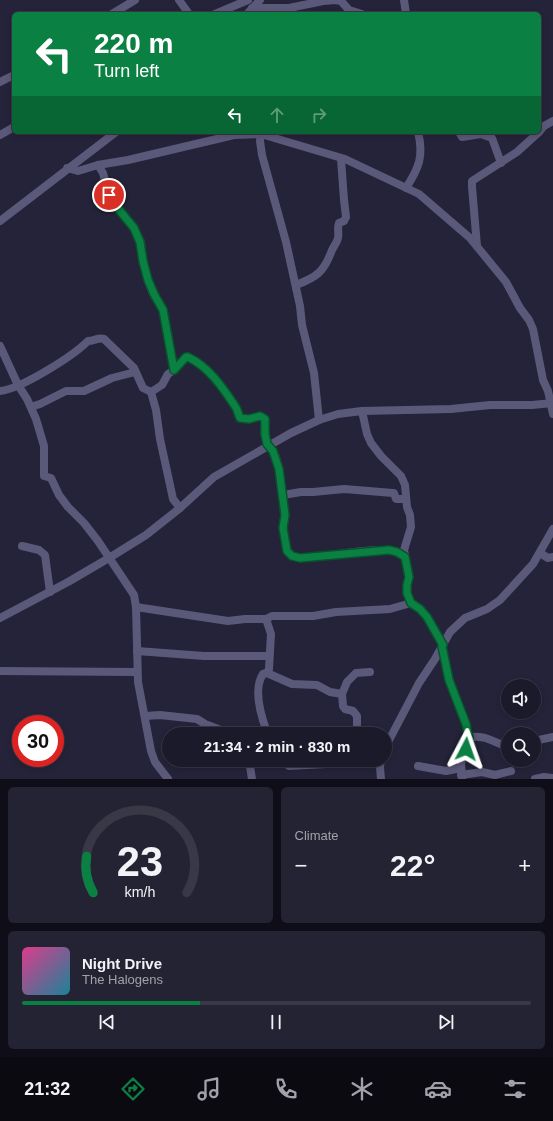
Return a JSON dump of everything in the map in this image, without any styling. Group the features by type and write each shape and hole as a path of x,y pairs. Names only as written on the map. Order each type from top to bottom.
{"street":[{"path":"115,12 135,0"},
{"path":"179,0 188,12"},
{"path":"220,12 248,0"},
{"path":"250,11 260,0"},
{"path":"250,11 289,8 335,0 341,1 349,10 356,12"},
{"path":"404,0 406,12"},
{"path":"0,82 12,76"},
{"path":"541,130 553,121"},
{"path":"3,133 12,122"},
{"path":"3,133 12,128"},
{"path":"0,221 113,134"},
{"path":"68,168 78,170 234,135 248,134"},
{"path":"261,134 260,141 262,155 296,285 302,325 314,373 319,420"},
{"path":"264,134 341,159 419,194 470,238 506,282 520,308 529,320 536,340 544,380 552,403 553,414"},
{"path":"406,188 419,166 420,158 418,134"},
{"path":"460,134 462,137 481,134 492,138 501,163"},
{"path":"478,247 472,181 517,152 537,134"},
{"path":"296,285 315,278 323,268 336,243 339,223 344,221 346,217 341,159"},
{"path":"98,165 103,173 109,195 134,228 140,242 148,280 163,310 174,370"},
{"path":"0,390 5,390 18,385 78,351 88,341 102,338 118,351 135,372 143,388 151,392 173,499 180,508"},
{"path":"0,346 36,419 44,446 44,476 51,478 59,495 68,507 84,523 134,595 136,608 137,672 151,751 155,762 168,779"},
{"path":"151,392 162,384 168,374 174,370 186,357 188,357 196,360 222,386 236,406 240,418 249,419 260,416 265,419 267,444 276,457 285,515 283,528 287,551 292,556 310,558 389,550 397,552 405,557"},
{"path":"31,407 66,391 84,391 112,378 135,372"},
{"path":"0,618 50,592 146,535 180,508 214,477 291,433 319,420 338,414 362,410 450,409 490,405 532,405 552,403"},
{"path":"362,410 367,434 371,443 401,476 405,485 411,527 404,550 409,577 407,593 411,603 420,609 427,617 443,646 449,680 466,724 469,738 461,764 461,774"},
{"path":"282,496 301,492 344,489 394,493 396,499 406,499"},
{"path":"392,735 419,683 443,646 450,632 462,621 487,609 500,600 534,564 553,529"},
{"path":"22,546 39,550 45,555 50,592"},
{"path":"540,553 548,558 553,557"},
{"path":"136,608 228,621 266,619 272,616 313,616 336,612 390,609 411,603"},
{"path":"265,727 259,709 259,698 260,678 263,674 267,673 269,668 271,634 266,619"},
{"path":"137,651 204,656 269,656"},
{"path":"0,671 137,672"},
{"path":"356,727 357,716 353,711 345,709 343,706 342,694 350,677 356,673 370,672"},
{"path":"267,673 292,684 316,685 330,692 342,694"},
{"path":"145,716 160,715 197,719 213,727"},
{"path":"469,738 485,737 501,744"},
{"path":"541,740 553,737"},
{"path":"418,766 461,774 482,772 495,775 511,771"},
{"path":"250,767 252,779"},
{"path":"380,767 381,779"},
{"path":"535,779 544,777 553,778"}],"route":[{"path":"109,195 134,228 140,242 148,280 163,310 174,370 186,357 196,360 222,386 236,406 240,418 249,419 260,416 265,419 267,444 276,457 279,469 285,515 283,528 287,551 292,556 300,558 389,550 397,552 405,557 409,577 407,593 411,603 420,609 427,617 443,645 449,680 456,702 466,724 469,738 466,749"}]}
